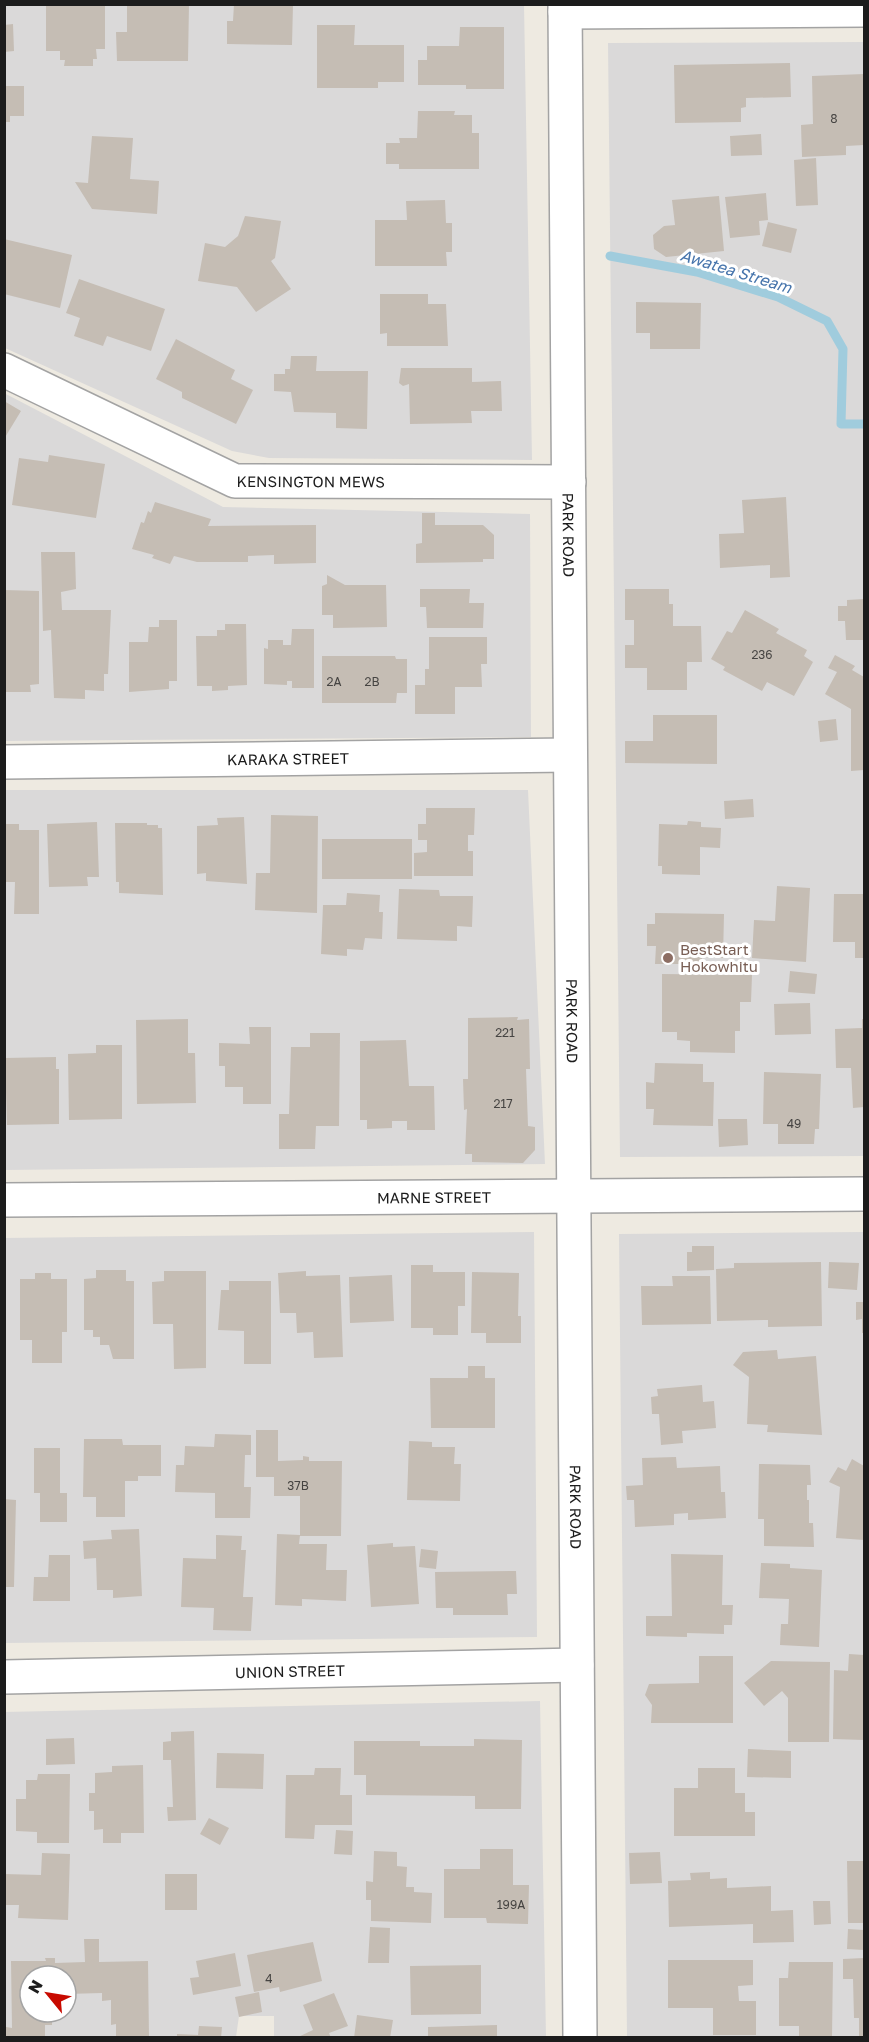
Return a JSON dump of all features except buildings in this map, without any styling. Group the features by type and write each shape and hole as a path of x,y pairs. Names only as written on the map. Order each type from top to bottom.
{"street":[{"path":"565,8 864,10"},
{"name":"PARK ROAD","path":"565,8 580,2037"},
{"name":"KENSINGTON MEWS","path":"4,370 235,481 569,482"},
{"name":"KARAKA STREET","path":"4,762 570,755"},
{"name":"MARNE STREET","path":"4,1200 864,1194"},
{"name":"UNION STREET","path":"4,1677 577,1665"}],"shaded area":[{"path":"5,5 524,5 532,460 269,458 232,451 5,348"},
{"path":"864,42 864,1156 620,1157 608,43"},
{"path":"4,393 223,507 530,514 531,737 5,741"},
{"path":"4,790 528,790 545,1164 5,1170"},
{"path":"534,1232 537,1637 5,1643 4,1238"},
{"path":"864,1232 864,2037 627,2037 619,1234"},
{"path":"540,1701 546,2037 274,2037 274,2016 239,2016 236,2037 5,2037 4,1712"}],"waterway":[{"name":"Awatea Stream","path":"610,256 697,272 778,297 827,321 843,349 841,424 864,424"}],"place":[{"name":"BestStart Hokowhitu","path":"668,958"}]}
